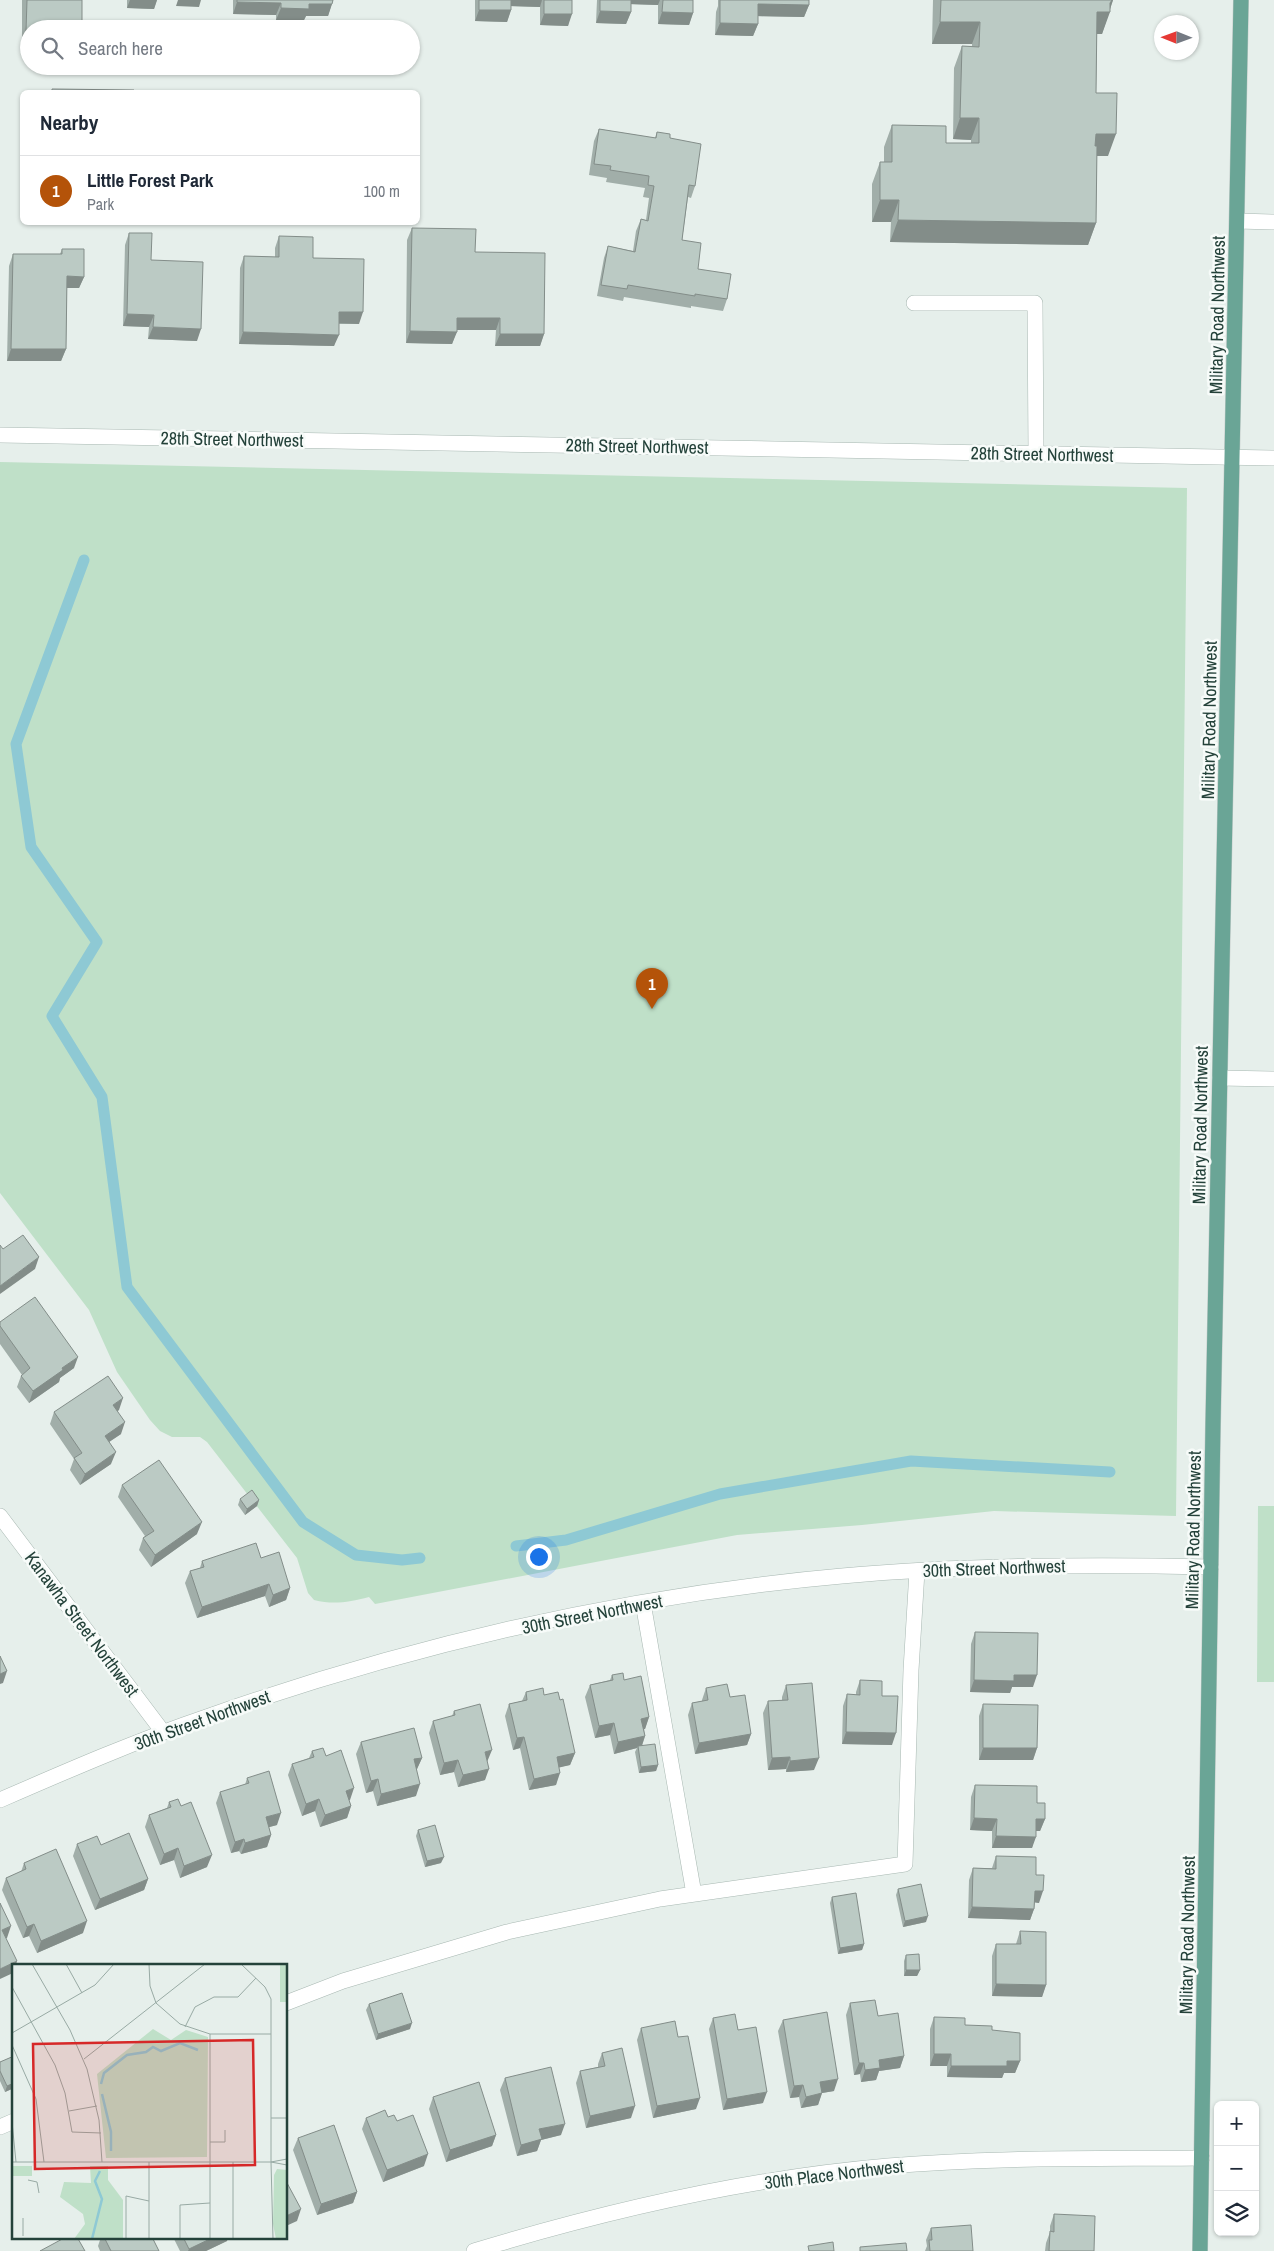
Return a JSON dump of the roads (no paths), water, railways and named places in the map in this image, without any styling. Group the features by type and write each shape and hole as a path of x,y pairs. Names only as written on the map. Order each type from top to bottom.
{"main road":[{"name":"Military Road Northwest","path":"1200,2251 1241,0"}],"street":[{"path":"1238,221 1274,222"},
{"path":"914,303 1035,303 1036,454"},
{"name":"28th Street Northwest","path":"0,434 1274,458"},
{"path":"1220,1078 1274,1079"},
{"name":"Kanawha Street Northwest","path":"0,1516 163,1732"},
{"name":"30th Street Northwest","path":"0,1800 48,1778 163,1732 267,1696 375,1664 553,1620 643,1603 790,1582 917,1571 1063,1565 1211,1567"},
{"path":"288,2002 343,1982 507,1932 660,1899 905,1864 911,1670 917,1571"},
{"path":"643,1603 694,1894"},
{"path":"0,2127 12,2122"},
{"name":"30th Place Northwest","path":"474,2251 564,2225 658,2202 749,2184 832,2172 981,2160 1202,2158"}],"waterway":[{"path":"84,560 16,744 31,847 97,942 52,1016 102,1097 127,1287 303,1522 356,1555 402,1560 420,1558"},
{"path":"516,1546 566,1540 720,1494 911,1461 1110,1472"}],"place":[{"name":"Little Forest Park","path":"652,1009"}]}
